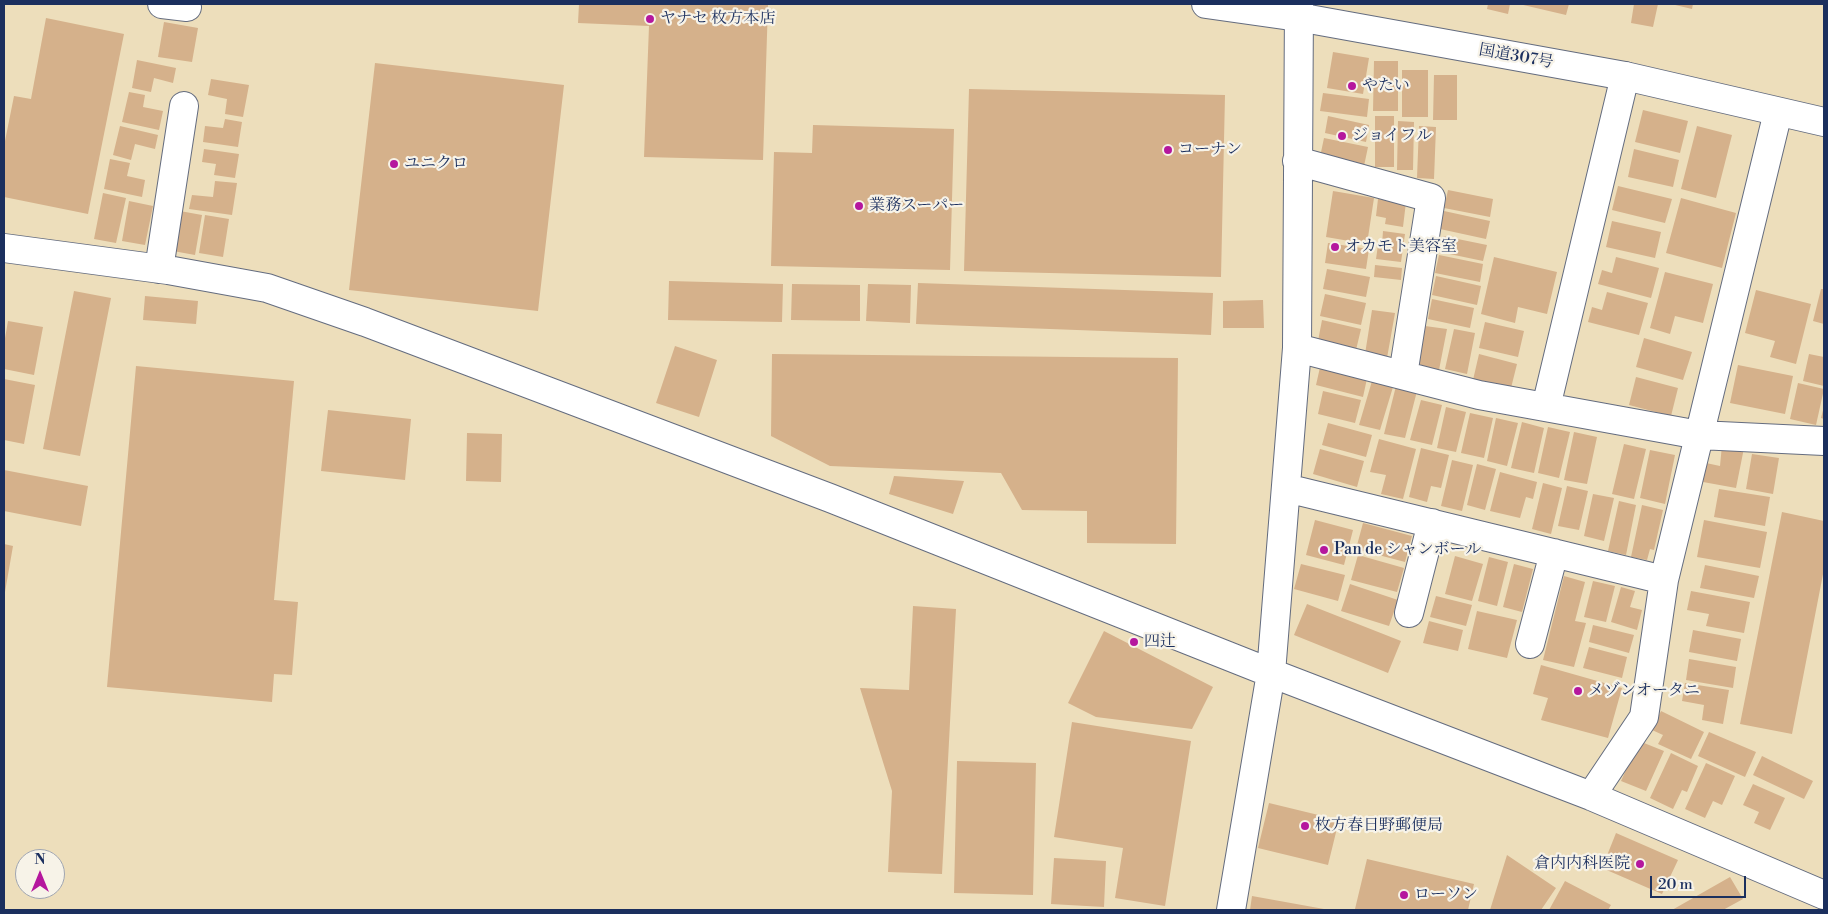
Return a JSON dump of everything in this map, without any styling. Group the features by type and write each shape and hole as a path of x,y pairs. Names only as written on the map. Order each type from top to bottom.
{"main road":[{"name":"国道307号","path":"1206,4 1298,10 1625,76 1824,122"},
{"path":"1231,910 1270,673 1297,348 1298,10"},
{"path":"1546,407 1625,76"},
{"path":"159,269 184,106"},
{"path":"1591,796 1644,716 1664,580 1778,112"},
{"path":"1297,161 1431,198 1403,375"},
{"path":"4,248 159,269 267,288 365,322 830,498 1270,673 1591,796 1824,895"},
{"path":"1297,348 1479,395 1699,435 1824,441"},
{"path":"1286,488 1664,580"},
{"path":"1409,613 1432,524"},
{"path":"1530,644 1554,553"},
{"path":"1821,910 1824,902"}],"building":[{"path":"579,4 768,4 763,160 644,157 649,26 578,23"},
{"path":"1488,4 1510,4 1508,14 1487,9"},
{"path":"1519,4 1569,4 1566,15"},
{"path":"1634,4 1658,4 1653,27 1631,23"},
{"path":"1671,4 1693,4 1692,9"},
{"path":"46,18 124,34 88,214 4,197 4,146 14,96 31,99"},
{"path":"164,22 198,28 192,62 158,57"},
{"path":"1333,52 1369,58 1363,94 1327,88"},
{"path":"137,60 176,68 173,83 154,78 151,92 132,88"},
{"path":"1374,61 1398,61 1398,111 1373,111"},
{"path":"375,63 564,85 538,311 349,290"},
{"path":"1402,70 1428,70 1428,117 1402,117"},
{"path":"1434,75 1457,75 1457,120 1433,120"},
{"path":"211,79 249,85 243,117 225,114 227,99 208,95"},
{"path":"969,89 1225,95 1221,277 964,271"},
{"path":"129,92 145,95 143,107 163,111 159,130 122,122"},
{"path":"1323,93 1369,99 1367,117 1320,111"},
{"path":"1643,110 1688,121 1680,153 1635,142"},
{"path":"1328,116 1369,125 1366,142 1325,133"},
{"path":"1375,116 1394,116 1394,167 1375,167"},
{"path":"225,119 242,122 238,147 203,142 205,126 223,128"},
{"path":"1398,121 1414,122 1413,170 1397,170"},
{"path":"813,125 954,129 950,270 771,266 774,152 812,153"},
{"path":"120,126 158,135 155,149 135,144 131,160 113,155"},
{"path":"1419,126 1436,127 1434,179 1417,178"},
{"path":"1697,126 1732,135 1716,198 1681,189"},
{"path":"1324,138 1368,147 1364,166 1320,157"},
{"path":"204,149 239,154 235,178 214,175 216,164 202,162"},
{"path":"1634,149 1679,160 1673,187 1628,177"},
{"path":"110,159 130,163 127,176 145,180 142,197 104,189"},
{"path":"215,181 237,183 232,215 189,209 192,195 213,197"},
{"path":"1618,186 1672,199 1665,223 1612,210"},
{"path":"1448,190 1493,199 1490,217 1444,208"},
{"path":"1333,191 1374,198 1367,244 1326,237"},
{"path":"103,193 126,198 116,243 94,239"},
{"path":"1681,198 1736,213 1722,268 1666,253"},
{"path":"1378,199 1406,202 1403,227 1385,224 1386,218 1376,216"},
{"path":"129,201 153,206 145,245 122,241"},
{"path":"180,211 202,215 195,255 173,251"},
{"path":"1444,211 1490,221 1486,239 1440,229"},
{"path":"205,215 229,219 223,257 199,253"},
{"path":"1612,221 1661,232 1655,258 1606,247"},
{"path":"1383,231 1405,234 1401,262 1376,259 1378,245 1382,245"},
{"path":"1443,236 1487,245 1483,261 1440,252"},
{"path":"1328,243 1369,249 1366,269 1325,263"},
{"path":"1439,255 1483,264 1480,282 1435,273"},
{"path":"1494,257 1557,272 1547,314 1518,307 1515,323 1481,314"},
{"path":"1616,257 1659,268 1651,298 1598,284 1602,270 1612,273"},
{"path":"1375,265 1402,268 1401,280 1374,277"},
{"path":"1327,269 1370,277 1366,297 1323,289"},
{"path":"1665,272 1713,284 1703,323 1675,316 1670,334 1650,328"},
{"path":"1436,276 1481,286 1477,305 1432,295"},
{"path":"669,281 783,284 782,322 668,320"},
{"path":"918,283 1213,293 1211,335 916,324"},
{"path":"792,284 860,285 860,321 791,320"},
{"path":"868,284 911,285 910,323 866,321"},
{"path":"1821,289 1824,289 1824,324 1813,321"},
{"path":"1756,290 1811,304 1796,364 1770,357 1775,341 1745,333"},
{"path":"74,291 111,298 80,456 43,449"},
{"path":"1607,292 1648,303 1639,335 1588,322 1592,307 1602,310"},
{"path":"1325,294 1366,303 1361,325 1320,316"},
{"path":"145,296 198,301 196,324 143,320"},
{"path":"1432,299 1474,308 1470,328 1428,319"},
{"path":"1263,300 1264,328 1223,328 1223,301"},
{"path":"1372,310 1395,313 1387,358 1365,354"},
{"path":"1322,320 1361,329 1356,350 1318,341"},
{"path":"8,321 43,327 34,375 4,369 4,344"},
{"path":"1485,322 1524,331 1518,357 1479,348"},
{"path":"1425,326 1447,329 1439,370 1418,366"},
{"path":"1454,329 1475,333 1467,374 1445,369"},
{"path":"1644,338 1692,352 1683,380 1636,367"},
{"path":"675,346 717,360 699,417 656,403"},
{"path":"772,354 1178,358 1176,544 1087,543 1087,511 1022,510 1001,473 830,466 771,436"},
{"path":"1479,354 1517,364 1511,388 1473,380"},
{"path":"1809,354 1824,357 1824,386 1803,381"},
{"path":"1321,363 1368,374 1363,397 1316,385"},
{"path":"1738,365 1793,376 1785,414 1730,403"},
{"path":"136,366 294,381 274,600 298,602 292,675 274,674 272,702 107,687"},
{"path":"1636,377 1678,388 1671,416 1629,405"},
{"path":"4,379 35,385 24,444 4,440"},
{"path":"1372,381 1393,387 1380,430 1359,425"},
{"path":"1798,383 1824,389 1816,425 1790,419"},
{"path":"1396,386 1417,391 1405,438 1384,434"},
{"path":"1323,391 1361,400 1355,423 1318,414"},
{"path":"1421,400 1442,405 1432,445 1410,440"},
{"path":"1824,406 1824,419 1821,418"},
{"path":"1446,407 1466,412 1456,452 1437,448"},
{"path":"328,410 411,419 405,480 321,471"},
{"path":"1470,413 1493,418 1484,458 1461,453"},
{"path":"1496,418 1518,423 1507,466 1487,461"},
{"path":"1522,422 1544,428 1534,473 1511,468"},
{"path":"1328,423 1372,435 1366,457 1322,445"},
{"path":"1548,427 1570,432 1559,478 1538,473"},
{"path":"1574,432 1597,437 1587,484 1564,480"},
{"path":"467,433 502,434 501,482 466,481"},
{"path":"1379,439 1416,449 1403,499 1381,494 1386,475 1370,472"},
{"path":"1624,444 1646,449 1634,499 1612,494"},
{"path":"1722,445 1744,448 1736,488 1703,482 1706,463 1720,466"},
{"path":"1421,448 1449,455 1441,488 1431,486 1427,502 1409,497"},
{"path":"1320,449 1364,461 1357,487 1313,474"},
{"path":"1650,450 1675,455 1665,504 1640,498"},
{"path":"1752,454 1779,458 1773,494 1746,489"},
{"path":"1452,460 1473,465 1462,511 1441,506"},
{"path":"1477,464 1496,469 1485,510 1467,505"},
{"path":"4,470 88,486 81,526 4,511"},
{"path":"1500,472 1537,482 1533,499 1526,497 1520,518 1490,511"},
{"path":"894,476 964,481 953,514 889,494"},
{"path":"1543,483 1562,488 1551,534 1532,529"},
{"path":"1567,486 1588,491 1579,530 1558,526"},
{"path":"1719,489 1770,497 1765,526 1714,517"},
{"path":"1593,494 1614,498 1604,541 1584,536"},
{"path":"1619,501 1636,505 1626,555 1608,551"},
{"path":"1642,505 1663,510 1654,550 1650,549 1647,560 1631,557"},
{"path":"1782,512 1824,521 1824,569 1792,734 1740,724"},
{"path":"1315,520 1353,530 1344,565 1306,555"},
{"path":"1704,520 1767,532 1760,568 1697,557"},
{"path":"1363,523 1412,536 1405,562 1356,549"},
{"path":"4,544 13,546 5,592 4,592"},
{"path":"1358,555 1404,568 1397,592 1351,580"},
{"path":"1455,556 1483,564 1472,601 1445,594"},
{"path":"1489,557 1508,562 1497,606 1478,601"},
{"path":"1301,564 1345,575 1338,601 1294,589"},
{"path":"1514,564 1533,569 1522,612 1503,607"},
{"path":"1705,565 1759,576 1754,598 1700,588"},
{"path":"1564,576 1585,582 1575,621 1586,623 1574,667 1543,660"},
{"path":"1593,581 1615,586 1606,622 1584,617"},
{"path":"1350,584 1398,600 1389,626 1341,611"},
{"path":"1621,587 1635,591 1630,607 1642,610 1637,630 1611,622"},
{"path":"1691,591 1750,602 1744,633 1706,626 1709,614 1687,610"},
{"path":"1436,596 1472,605 1466,626 1430,617"},
{"path":"1307,604 1401,641 1388,673 1294,635"},
{"path":"913,606 956,609 942,874 888,872 892,791 860,688 909,690"},
{"path":"1477,611 1517,620 1507,658 1468,649"},
{"path":"1429,621 1463,630 1458,651 1423,643"},
{"path":"1593,625 1634,635 1629,653 1589,642"},
{"path":"1693,630 1741,639 1737,661 1689,652"},
{"path":"1104,631 1213,687 1192,729 1096,717 1068,703"},
{"path":"1589,647 1627,657 1622,678 1583,668"},
{"path":"1689,659 1736,667 1733,688 1686,680"},
{"path":"1541,665 1622,688 1608,738 1541,720 1548,698 1533,694"},
{"path":"1685,683 1729,690 1723,724 1702,720 1704,705 1682,701"},
{"path":"1661,711 1704,732 1691,759 1658,744 1663,735 1652,730"},
{"path":"1072,722 1191,741 1165,906 1115,898 1123,848 1054,837"},
{"path":"1709,732 1756,752 1745,777 1698,756"},
{"path":"1639,741 1664,751 1646,791 1621,781"},
{"path":"1671,753 1698,766 1687,792 1682,790 1673,809 1650,798"},
{"path":"1762,756 1813,781 1804,799 1753,775"},
{"path":"957,761 1036,763 1033,895 954,893"},
{"path":"1706,763 1735,776 1722,805 1713,801 1705,818 1685,809"},
{"path":"1753,784 1785,798 1770,830 1754,823 1759,812 1743,805"},
{"path":"1269,803 1339,820 1328,865 1258,848"},
{"name":"倉内内科医院","path":"1616,833 1678,860 1662,894 1602,868"},
{"path":"1507,855 1556,888 1541,910 1490,910"},
{"path":"1054,858 1106,861 1104,907 1051,904"},
{"path":"1367,859 1474,884 1468,910 1355,909"},
{"path":"1730,877 1743,899 1723,910 1672,910"},
{"path":"1565,881 1611,905 1608,910 1549,910"},
{"path":"1252,896 1324,909 1324,910 1250,910"}],"place":[{"name":"ヤナセ 枚方本店","path":"650,19"},
{"name":"やたい","path":"1352,86"},
{"name":"ジョイフル","path":"1342,136"},
{"name":"コーナン","path":"1168,150"},
{"name":"ユニクロ","path":"394,164"},
{"name":"業務スーパー","path":"859,206"},
{"name":"オカモト美容室","path":"1335,247"},
{"name":"Pan de シャンボール","path":"1324,550"},
{"name":"四辻","path":"1134,642"},
{"name":"メゾンオータニ","path":"1578,691"},
{"name":"枚方春日野郵便局","path":"1305,826"},
{"name":"倉内内科医院","path":"1640,864"},
{"name":"ローソン","path":"1404,895"}]}
